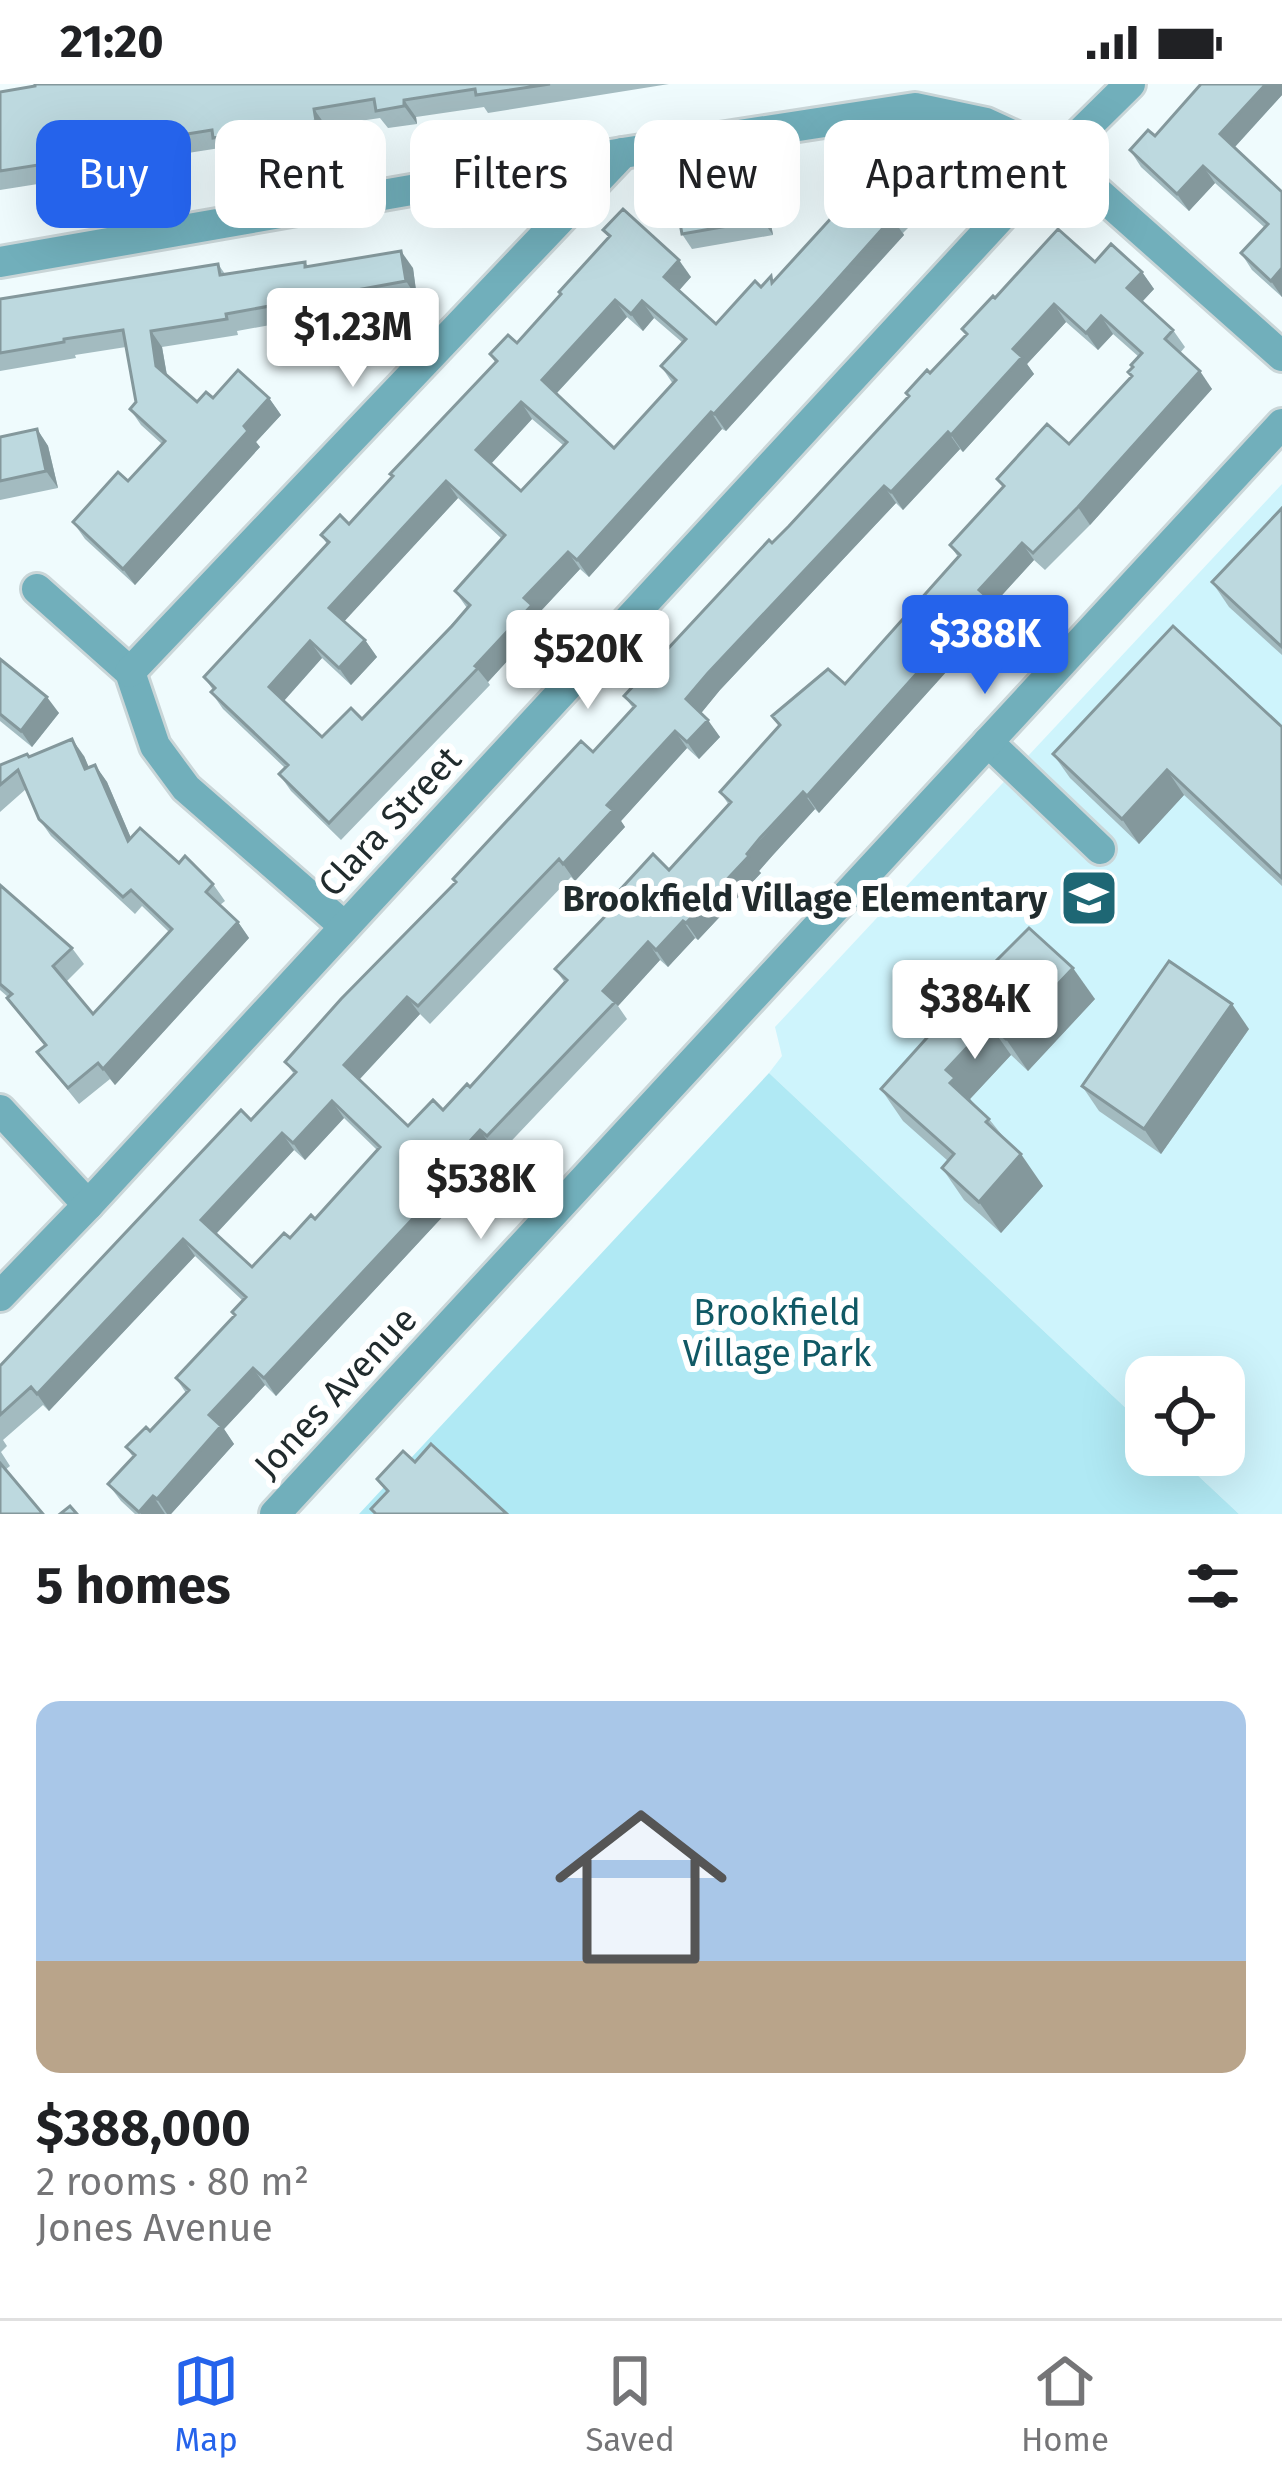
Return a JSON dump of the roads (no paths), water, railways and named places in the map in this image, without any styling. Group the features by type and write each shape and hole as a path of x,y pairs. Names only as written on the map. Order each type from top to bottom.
{"street":[{"name":"Clara Street","path":"1094,120 1130,84"},
{"path":"837,120 915,108 972,120"},
{"path":"0,262 824,122"},
{"path":"130,672 623,153"},
{"path":"1109,202 1282,356"},
{"name":"Clara Street","path":"0,1296 990,228"},
{"name":"Jones Avenue","path":"275,1514 1282,424"},
{"path":"37,589 130,672 155,746 186,788 344,926"},
{"path":"988,742 1100,849"},
{"path":"0,1110 88,1205"}],"place":[{"name":"Brookfield Village Elementary","path":"1089,898"}],"park label":[{"name":"Brookfield Village Park","path":"777,1332"}]}
